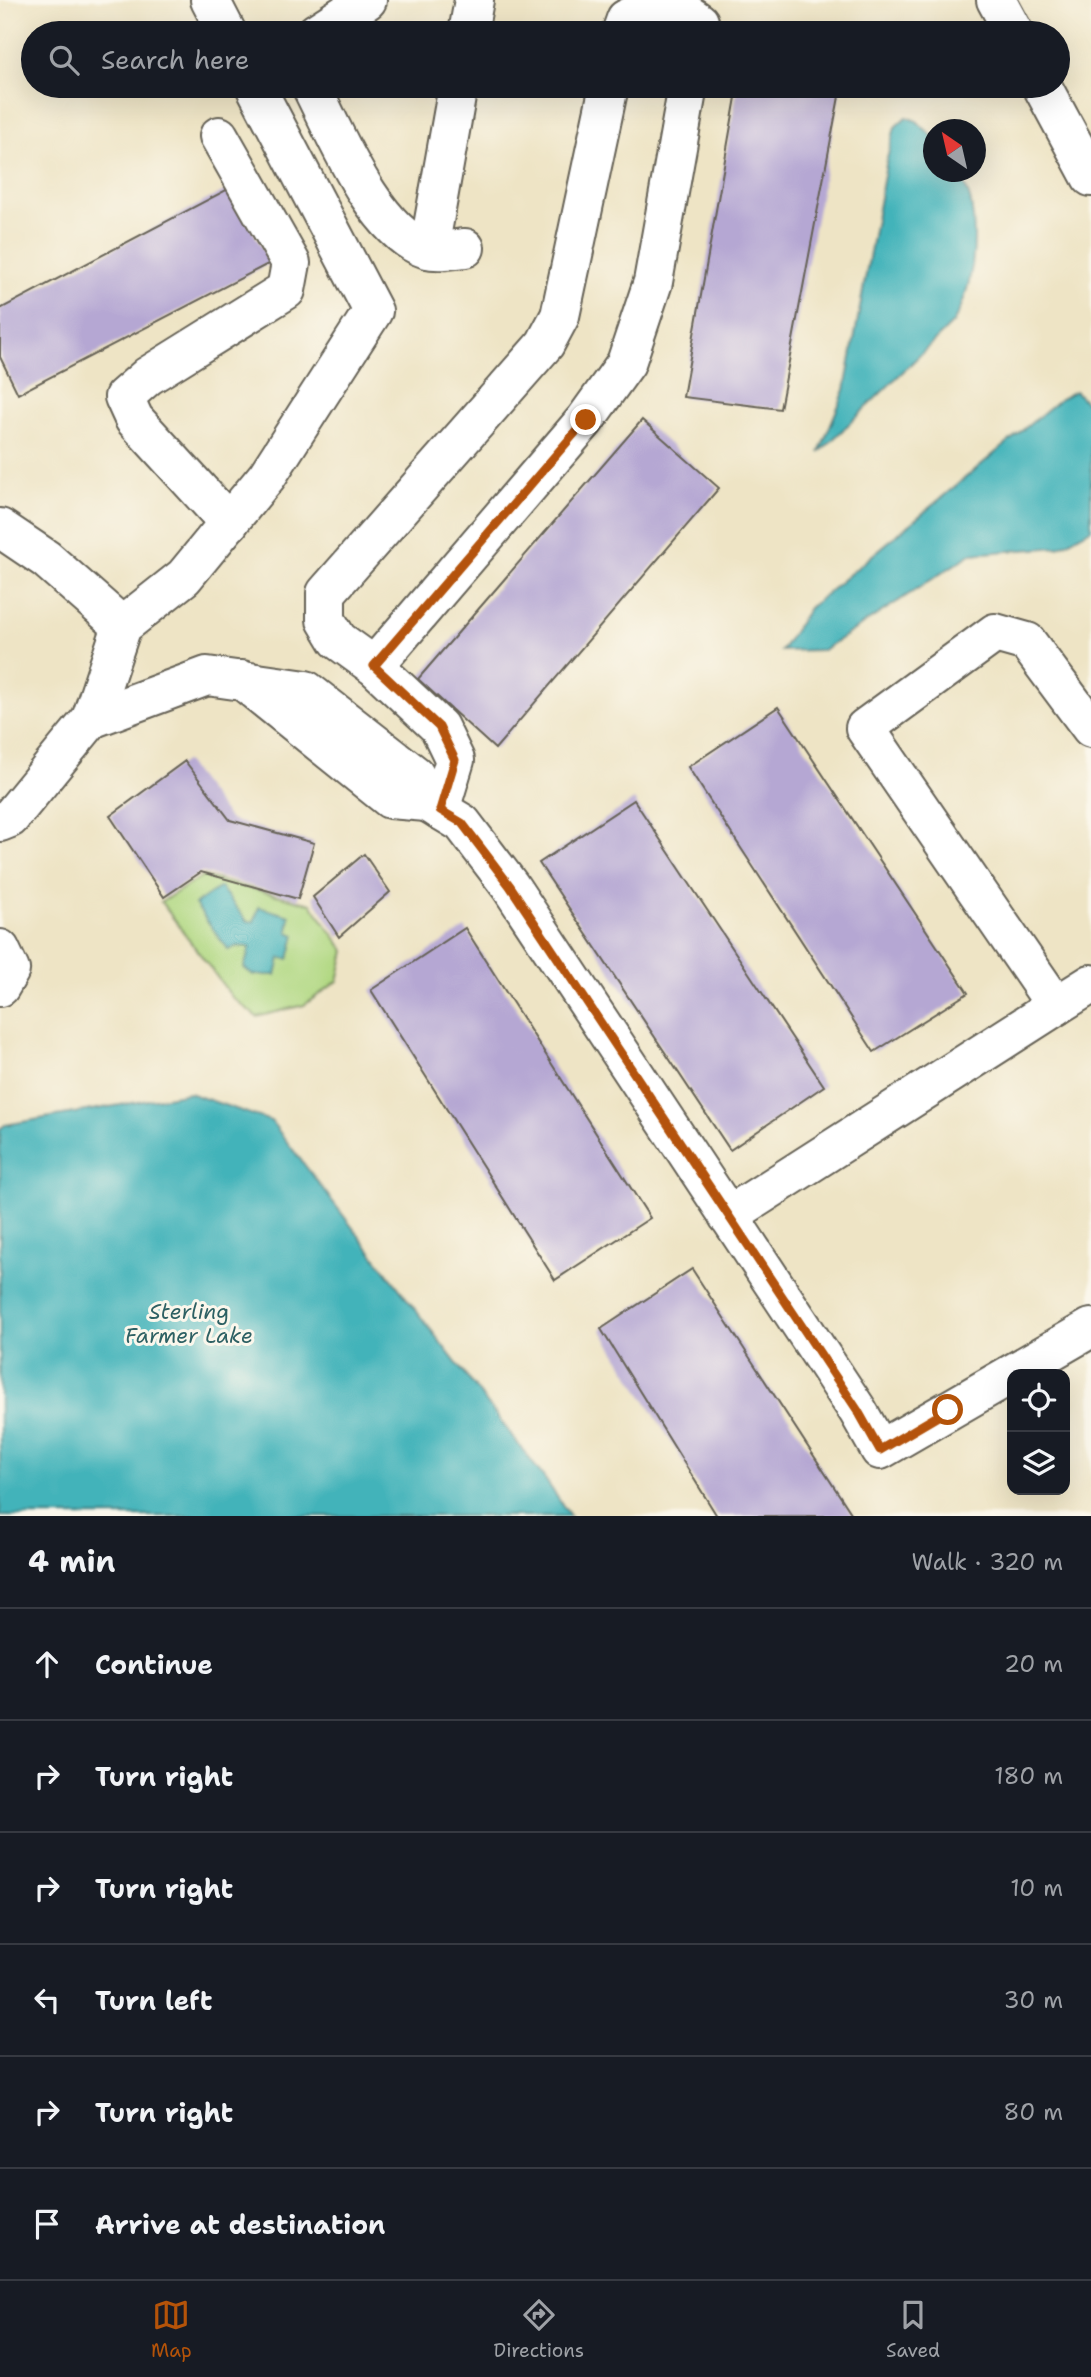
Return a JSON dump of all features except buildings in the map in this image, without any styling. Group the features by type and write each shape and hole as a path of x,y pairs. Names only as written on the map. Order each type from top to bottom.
{"street":[{"path":"210,0 221,21"},
{"path":"335,21 367,0"},
{"path":"470,21 474,0"},
{"path":"996,0 1007,21"},
{"path":"625,21 653,6 678,6 698,21"},
{"path":"0,822 10,818 91,719 122,626 184,577 267,476 373,310 261,98"},
{"path":"317,98 373,205 402,236 447,249 457,98"},
{"path":"434,806 455,760 439,727 374,666 338,640 326,620 326,593 550,334 560,316 606,98"},
{"path":"374,666 586,420 626,363 653,282 686,98"},
{"path":"1048,98 1091,177"},
{"path":"219,136 290,263 286,290 148,376 124,397 134,419 229,523"},
{"path":"0,528 46,559 122,626"},
{"path":"1056,1006 865,728 995,633 1027,642 1091,728"},
{"path":"91,719 207,676 242,680 361,754 390,799 434,806 462,823 510,886 858,1411 880,1450 1091,1328"},
{"path":"0,949 10,970 0,987"},
{"path":"728,1216 1091,984"}],"green space":[{"path":"203,876 311,904 345,951 338,981 304,1005 257,1017 232,997 161,902"}],"water":[{"path":"906,117 917,121 923,127 923,182 963,182 971,203 974,233 969,280 953,323 819,453 845,390 895,127"},
{"path":"1075,391 1091,408 1091,529 1059,547 971,554 823,650 781,651 809,608 1060,399"},
{"path":"220,887 247,921 254,922 259,907 290,916 288,932 295,935 289,959 280,958 276,975 253,975 244,968 250,947 238,946 228,950 195,904"},
{"name":"Sterling Farmer Lake","path":"189,1093 271,1121 545,1479 570,1516 0,1516 0,1129 5,1125"}],"route":[{"path":"586,420 374,666 439,727 455,760 440,810 462,823 510,886 693,1166 858,1411 880,1450 948,1410"}]}
